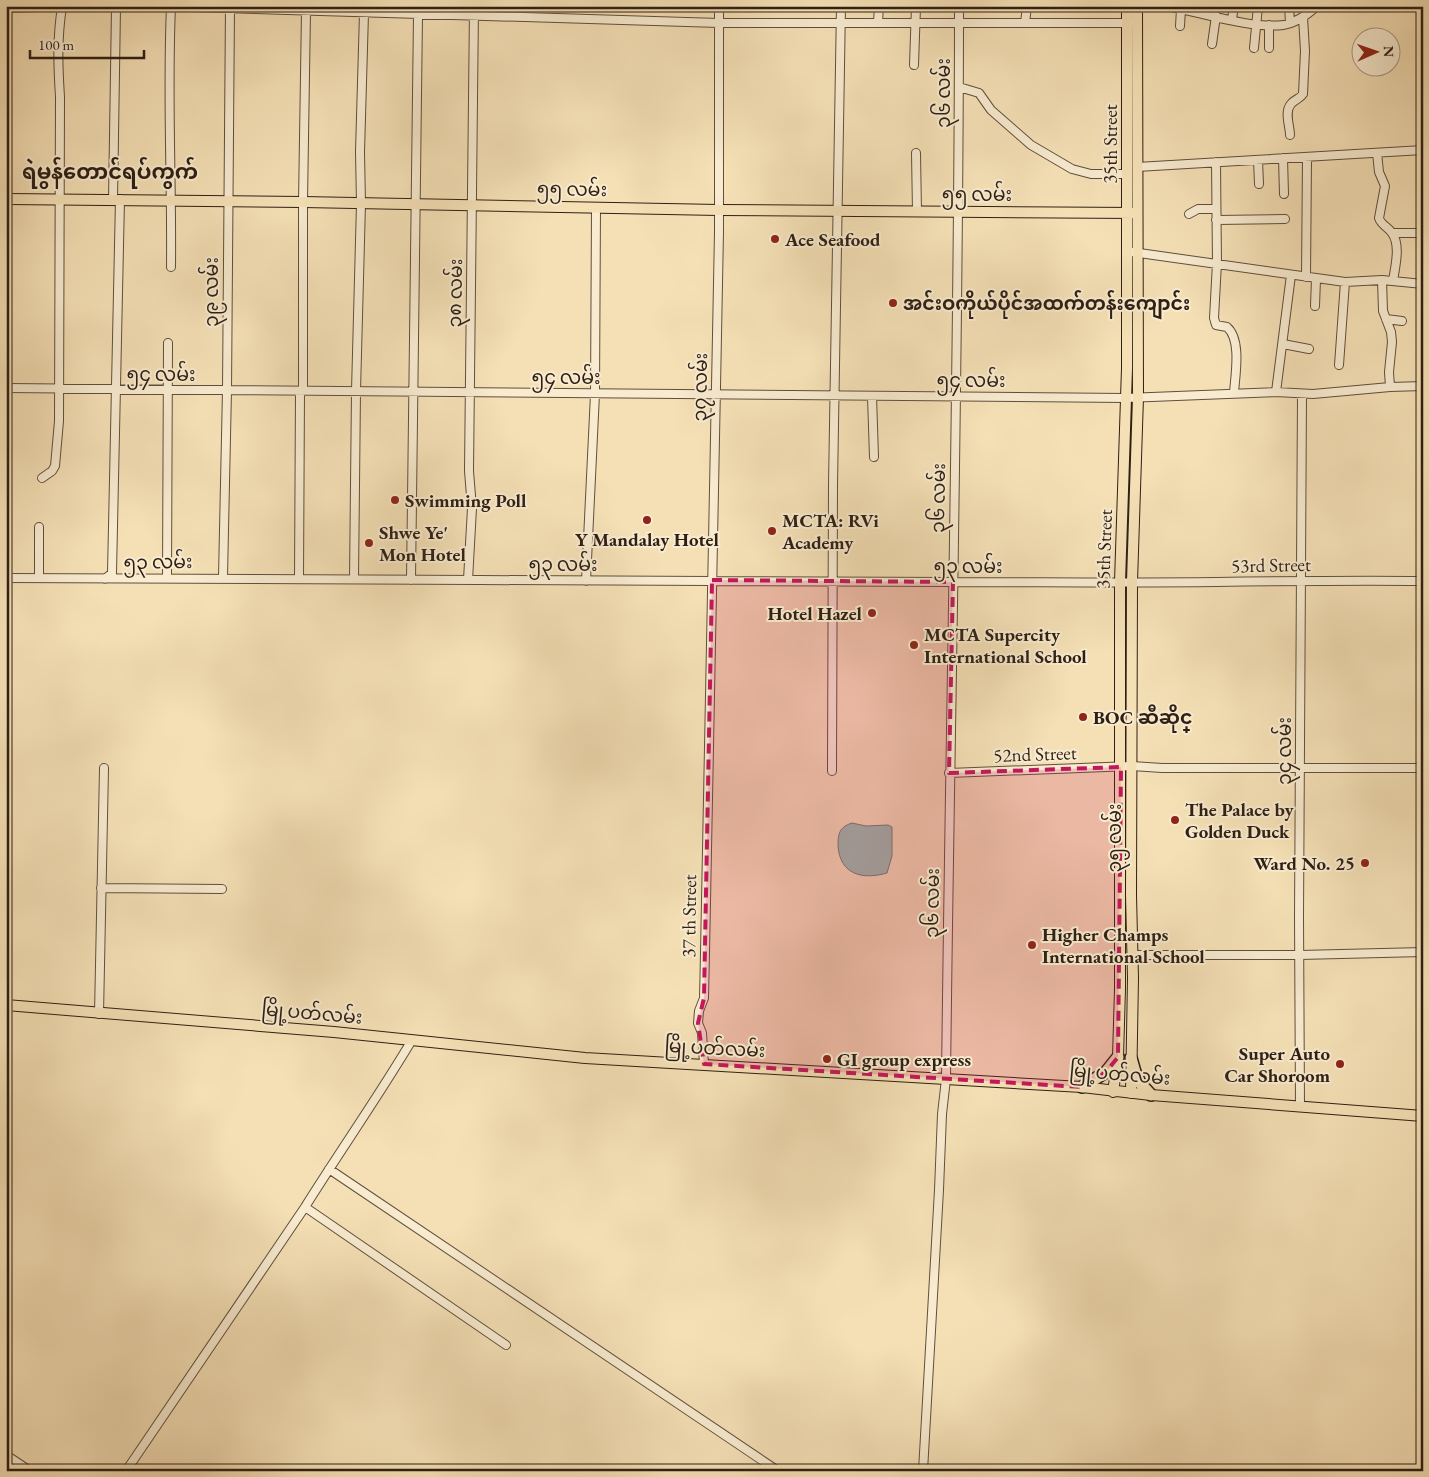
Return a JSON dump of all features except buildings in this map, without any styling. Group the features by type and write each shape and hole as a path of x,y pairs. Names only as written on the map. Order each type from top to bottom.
{"highway":[{"path":"1082,1087 1106,1072 1118,1057"},
{"path":"1131,1058 1140,1083 1151,1096"}],"main road":[{"name":"35th Street","path":"1127,6 1132,23 1138,167 1132,213"},
{"name":"35th Street","path":"1114,1092 1118,1057 1126,767 1120,582 1132,252 1132,213 1127,174 1132,23 1137,6"},
{"name":"၅၅ လမ်း","path":"6,199 116,199 719,210 1132,213"},
{"name":"35th Street","path":"1132,252 1138,397 1132,582"},
{"name":"၃၅ လမ်း","path":"1130,1093 1133,955 1126,767 1132,582"},
{"path":"1120,988 1133,989"},
{"name":"မြို့ပတ်လမ်း","path":"6,1005 99,1014 270,1026 585,1058 1082,1087 1151,1096 1423,1116"}],"street":[{"path":"6,8 70,6 230,7 354,10 364,13 393,10 418,15 719,23 1132,23"},
{"path":"431,6 431,15"},
{"name":"၃၈ လမ်း","path":"468,580 472,508 469,471 474,6"},
{"name":"၃၇ လမ်း","path":"708,768 719,210 719,6"},
{"path":"832,771 834,395 842,6"},
{"path":"878,6 878,22"},
{"path":"914,65 916,6"},
{"name":"၃၆ လမ်း","path":"923,1471 942,1114 946,1079 960,6"},
{"path":"1025,23 1027,6"},
{"path":"1166,6 1255,24 1269,25 1290,23 1303,17 1317,6"},
{"path":"1232,19 1234,6"},
{"path":"1254,48 1258,6"},
{"path":"1289,6 1290,23"},
{"path":"42,478 52,471 55,466 59,420 60,98 57,66 58,32 62,7"},
{"path":"105,579 112,573 116,390 116,7"},
{"name":"၃၉ လမ်း","path":"223,577 227,390 230,7"},
{"path":"171,8 169,62 172,201 171,267"},
{"path":"1180,9 1180,26"},
{"path":"299,579 306,10"},
{"path":"354,579 356,391 361,204 360,152 364,13"},
{"path":"411,580 418,15"},
{"path":"1212,44 1216,16"},
{"path":"1290,135 1288,117 1290,106 1291,103 1301,98 1303,94 1305,51 1303,17"},
{"path":"1269,25 1269,48"},
{"path":"959,87 979,94 991,110 1031,145 1072,169 1091,174 1127,174"},
{"path":"1138,167 1423,150"},
{"path":"916,153 917,212"},
{"path":"1377,153 1379,172 1385,186 1379,218 1393,233 1396,248 1393,281"},
{"path":"1306,277 1307,157"},
{"path":"1283,158 1284,194"},
{"path":"1258,160 1259,184"},
{"path":"1216,162 1217,263 1214,318 1216,325 1227,327 1234,337 1236,363 1234,393"},
{"path":"586,580 595,394 596,208"},
{"path":"1189,214 1198,209 1216,209"},
{"path":"1216,220 1286,219"},
{"path":"1393,233 1423,233"},
{"path":"1132,252 1316,279 1346,282 1382,280 1423,284"},
{"path":"1276,392 1291,275"},
{"path":"1315,306 1316,279"},
{"path":"1382,280 1382,304 1391,332 1392,342 1389,372 1390,386"},
{"path":"1338,365 1346,282"},
{"path":"1386,319 1402,321"},
{"path":"167,578 168,342"},
{"path":"1283,344 1309,349"},
{"name":"၅၄ လမ်း","path":"6,388 1126,398 1276,392 1302,395 1390,386 1423,386"},
{"name":"၃၄ လမ်း","path":"1300,1107 1302,395"},
{"path":"872,396 874,457"},
{"path":"39,527 39,578"},
{"name":"၅၃ လမ်း","path":"6,578 223,577 411,580 1120,582"},
{"name":"53rd Street","path":"1120,582 1423,581"},
{"name":"52nd Street","path":"949,772 1126,767 1423,768"},
{"path":"99,1014 104,768"},
{"name":"37 th Street","path":"704,1064 702,1033 698,1023 699,1011 704,998 708,768"},
{"path":"101,888 222,889"},
{"path":"1133,955 1300,955 1423,952"},
{"path":"126,1471 305,1208 412,1040"},
{"path":"329,1169 778,1471"},
{"path":"305,1208 506,1346"},
{"path":"6,1455 30,1471"}],"highlighted area":[{"path":"712,580 953,582 949,773 1121,767 1118,1057 1106,1072 1082,1087 704,1064 698,1023 704,998"}],"shaded area":[{"path":"852,823 866,826 888,825 892,827 892,856 887,873 870,876 861,875 848,869 843,863 838,846 839,835 844,827"}],"place":[{"name":"Ace Seafood","path":"775,239"},
{"name":"အင်းဝကိုယ်ပိုင်အထက်တန်းကျောင်း","path":"893,303"},
{"name":"Swimming Poll","path":"395,500"},
{"name":"Y Mandalay Hotel","path":"647,520"},
{"name":"MCTA: RVi Academy","path":"772,531"},
{"name":"Shwe Ye' Mon Hotel","path":"369,543"},
{"name":"Hotel Hazel","path":"872,613"},
{"name":"MCTA Supercity International School","path":"914,645"},
{"name":"BOC ဆီဆိုင္","path":"1083,717"},
{"name":"The Palace by Golden Duck","path":"1175,820"},
{"name":"Ward No. 25","path":"1365,863"},
{"name":"Higher Champs International School","path":"1032,945"},
{"name":"GI group express","path":"827,1059"},
{"name":"Super Auto Car Shoroom","path":"1340,1064"}],"district":[{"name":"ရဲမွန်တောင်ရပ်ကွက်","path":"110,171"}]}
